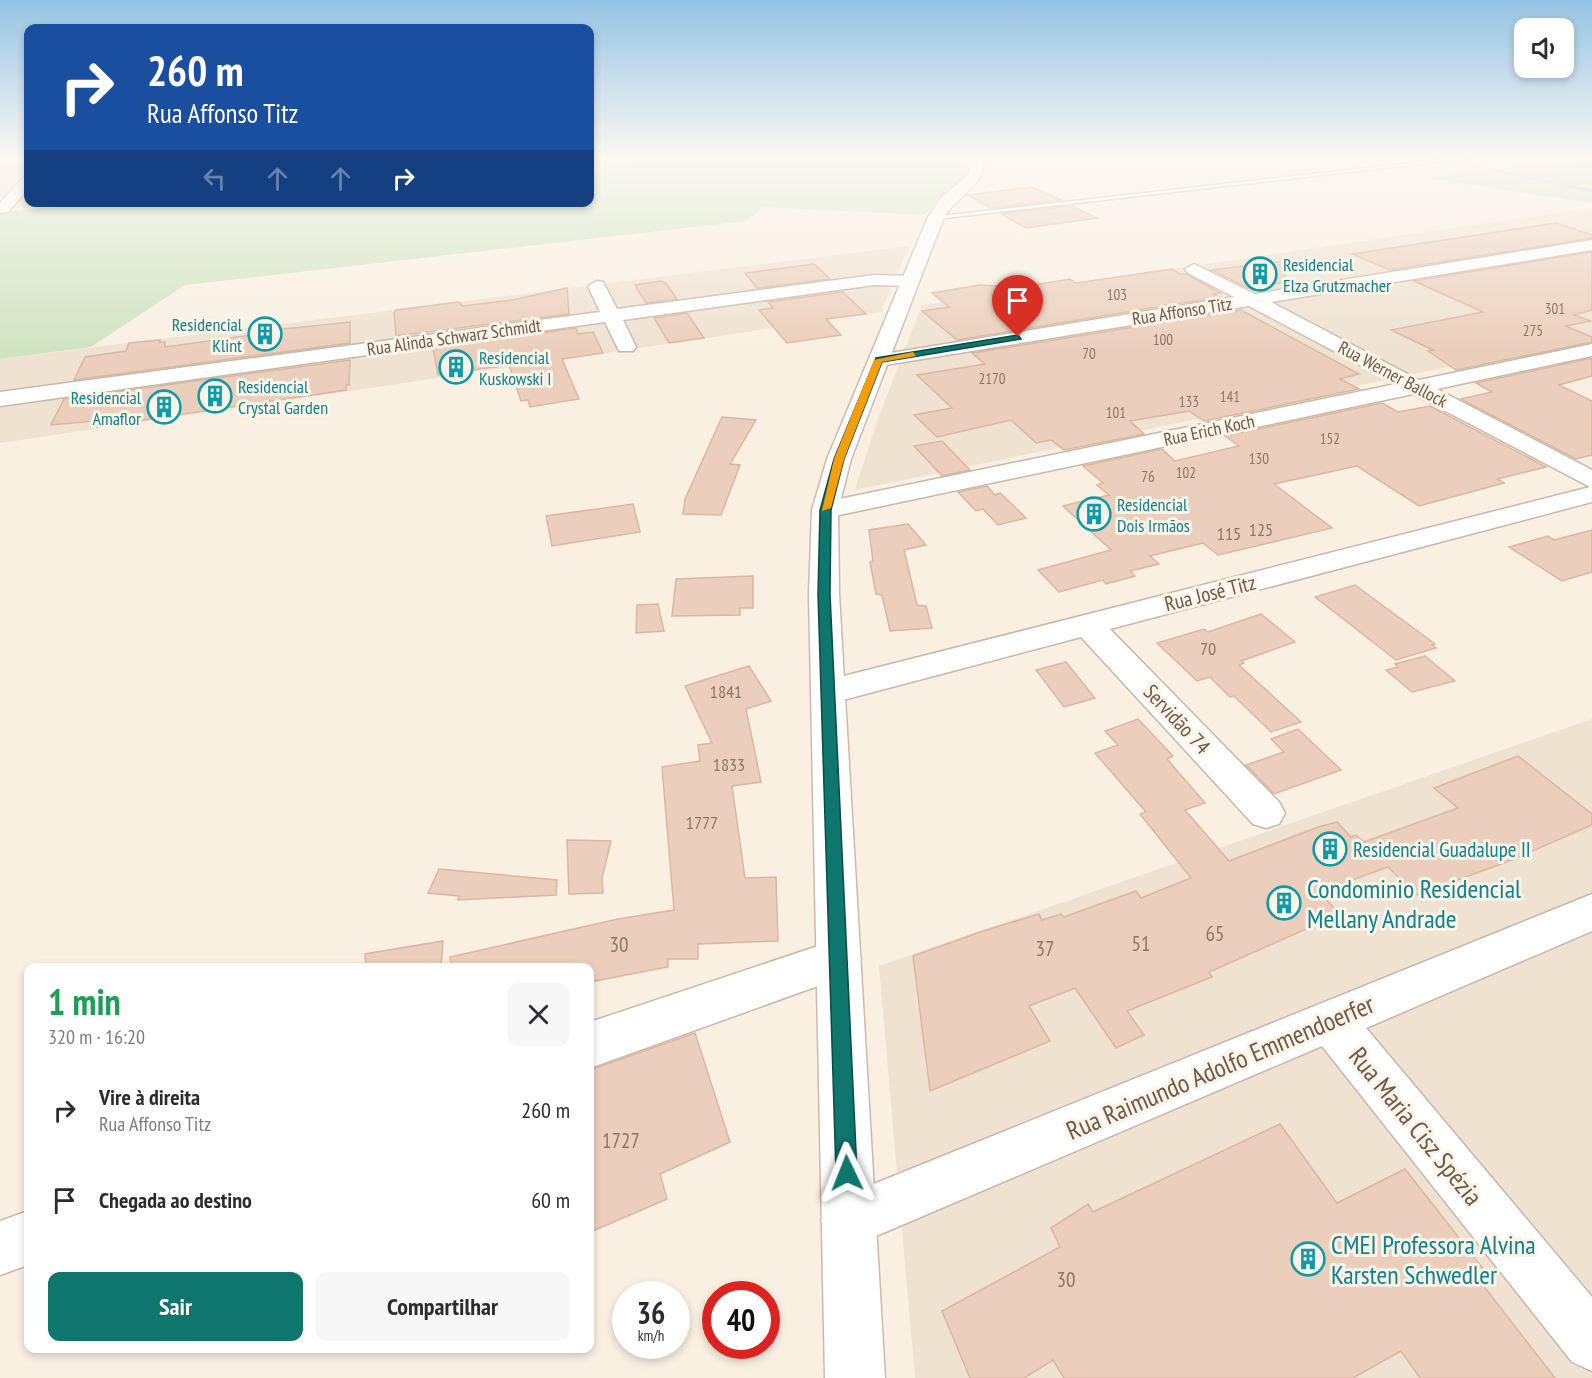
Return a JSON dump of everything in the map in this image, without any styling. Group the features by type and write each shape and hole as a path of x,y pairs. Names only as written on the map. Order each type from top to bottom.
{"street":[{"path":"855,1378 823,548 825,510 839,459 935,220"},
{"name":"Rua Affonso Titz","path":"879,360 1592,245"},
{"name":"Rua Werner Ballock","path":"1194,268 1592,480"},
{"name":"Rua Alinda Schwarz Schmidt","path":"0,399 874,280 909,281"},
{"path":"597,286 626,347"},
{"name":"Rua Erich Koch","path":"825,510 1592,350"},
{"name":"Rua José Titz","path":"828,692 1592,494"},
{"name":"Servidão 74","path":"1088,625 1266,813"},
{"name":"Rua Raimundo Adolfo Emmendoerfer","path":"848,1221 1592,912"},
{"path":"594,1044 838,959"},
{"name":"Rua Maria Cisz Spézia","path":"1331,1021 1592,1342"},
{"path":"0,1248 24,1239"}],"shaded area":[{"path":"1507,220 1592,220 1592,337 855,490 877,421 922,305"},
{"path":"909,246 881,312 0,443 0,359"},
{"path":"1592,719 1592,1378 915,1378 879,966"}],"green space":[{"path":"0,220 747,220 185,285 91,347 0,359"}],"building":[{"path":"1012,220 1081,220 1026,228"},
{"path":"1556,223 1592,235 1592,238 1390,270 1352,254"},
{"path":"1592,252 1592,310 1574,315 1591,321 1566,326 1592,337 1592,342 1456,370 1428,351 1433,350 1391,330 1483,312 1414,281"},
{"path":"1283,261 1286,282 1248,288 1212,270"},
{"path":"814,264 830,279 757,288 745,273"},
{"path":"1172,269 1221,293 1213,294 1219,297 957,340 922,311 949,307 932,293 980,285 1039,288 1034,285 1070,279 1076,283"},
{"path":"660,281 666,283 677,299 646,303 635,285"},
{"path":"567,288 569,314 396,336 394,313 396,310 459,302 463,306 512,300"},
{"path":"843,292 866,314 826,319 841,335 787,343 759,310 773,308 768,302"},
{"path":"1241,310 1359,374 1340,379 1359,389 1204,421 1189,411 1130,421 1144,434 1064,450 1051,440 1036,443 1011,420 937,437 914,415 952,408 917,375 985,364 972,353"},
{"path":"687,313 704,338 669,343 654,318"},
{"path":"350,322 350,343 74,380 85,357 126,351 129,343 160,340 159,342 165,342 165,347 245,336 255,332"},
{"path":"576,328 578,334 593,332 603,353 562,359 579,399 530,407 528,400 521,401 509,365 438,375 433,348"},
{"path":"1592,358 1592,376 1559,385 1592,401 1592,455 1576,459 1461,399 1492,392 1476,383"},
{"path":"350,360 349,385 346,385 346,390 96,427 98,423 94,423 95,421 51,425 64,399"},
{"path":"1382,403 1398,412 1430,406 1546,467 1497,479 1504,483 1419,506 1357,466 1274,484 1332,528 1218,555 1203,543 1150,556 1159,564 1130,571 1135,576 1106,584 1103,580 1059,592 1038,570 1111,550 1063,506 1109,495 1097,485 1103,483 1083,466 1162,449 1175,461 1239,446 1225,436"},
{"path":"722,417 756,420 730,464 740,465 721,515 683,514 685,499"},
{"path":"942,441 970,470 942,476 914,446"},
{"path":"987,486 995,495 1000,493 1026,518 998,525 983,509 976,511 958,492"},
{"path":"633,504 640,532 552,546 546,516"},
{"path":"908,524 926,545 904,550 917,605 926,606 932,628 890,631 882,595 876,594 870,562 873,561 869,530"},
{"path":"1592,530 1592,572 1562,581 1509,547 1548,536 1554,540"},
{"path":"753,576 753,608 740,608 740,615 672,616 676,579"},
{"path":"1355,585 1435,644 1432,645 1436,648 1396,660 1315,597"},
{"path":"658,604 664,631 636,633 637,605"},
{"path":"1261,614 1295,642 1241,661 1244,663 1239,665 1301,722 1271,732 1234,696 1230,697 1210,677 1197,681 1157,643 1204,629 1208,632"},
{"path":"1425,656 1455,681 1412,692 1386,670 1398,667 1395,664"},
{"path":"1066,662 1095,698 1064,707 1036,670"},
{"path":"749,666 771,701 746,709 761,782 732,786 745,878 776,877 778,941 698,944 698,959 668,959 668,967 594,981 594,963 451,963 450,957 618,919 674,910 662,767 700,761 698,745 712,743 685,686"},
{"path":"1138,719 1173,756 1167,759 1205,803 1185,810 1229,861 1337,822 1351,837 1356,835 1364,842 1458,808 1434,788 1518,756 1592,814 1592,825 1512,860 1417,895 1388,867 1319,892 1340,914 1209,972 1212,977 1127,1011 1144,1035 1116,1048 1075,988 1029,1006 1050,1041 930,1091 913,956 1039,914 1042,920 1061,914 1064,917 1136,891 1141,898 1191,878 1140,814 1146,812 1095,753 1118,745 1105,731"},
{"path":"1298,729 1341,770 1274,794 1246,765 1284,752 1271,739"},
{"path":"567,840 611,841 602,878 603,893 569,894"},
{"path":"439,869 557,880 556,895 458,900 459,896 428,893"},
{"path":"443,941 441,963 366,963 365,954"},
{"path":"695,1033 730,1142 660,1174 667,1199 594,1231 594,1069"},
{"name":"CMEI Professora Alvina Karsten Schwedler","path":"1280,1124 1337,1203 1405,1169 1488,1275 1479,1280 1555,1378 1420,1378 1401,1351 1353,1378 1064,1378 1053,1360 1024,1378 970,1378 942,1311 1060,1247 1051,1228 1088,1204 1093,1212"}],"slow traffic":[{"path":"826,508 839,459 879,360 913,354"}],"place":[{"name":"Residencial Elza Grutzmacher","path":"1260,274"},
{"name":"Residencial Klint","path":"265,334"},
{"name":"Residencial Kuskowski I","path":"456,367"},
{"name":"Residencial Crystal Garden","path":"215,396"},
{"name":"Residencial Amaflor","path":"164,407"},
{"name":"Residencial Dois Irmãos","path":"1094,514"},
{"name":"Residencial Guadalupe II","path":"1330,849"},
{"name":"Condominio Residencial Mellany Andrade","path":"1284,903"},
{"name":"CMEI Professora Alvina Karsten Schwedler","path":"1308,1259"}],"route":[{"path":"847,1173 824,594 825,510 839,459 879,360 1018,337"}]}
